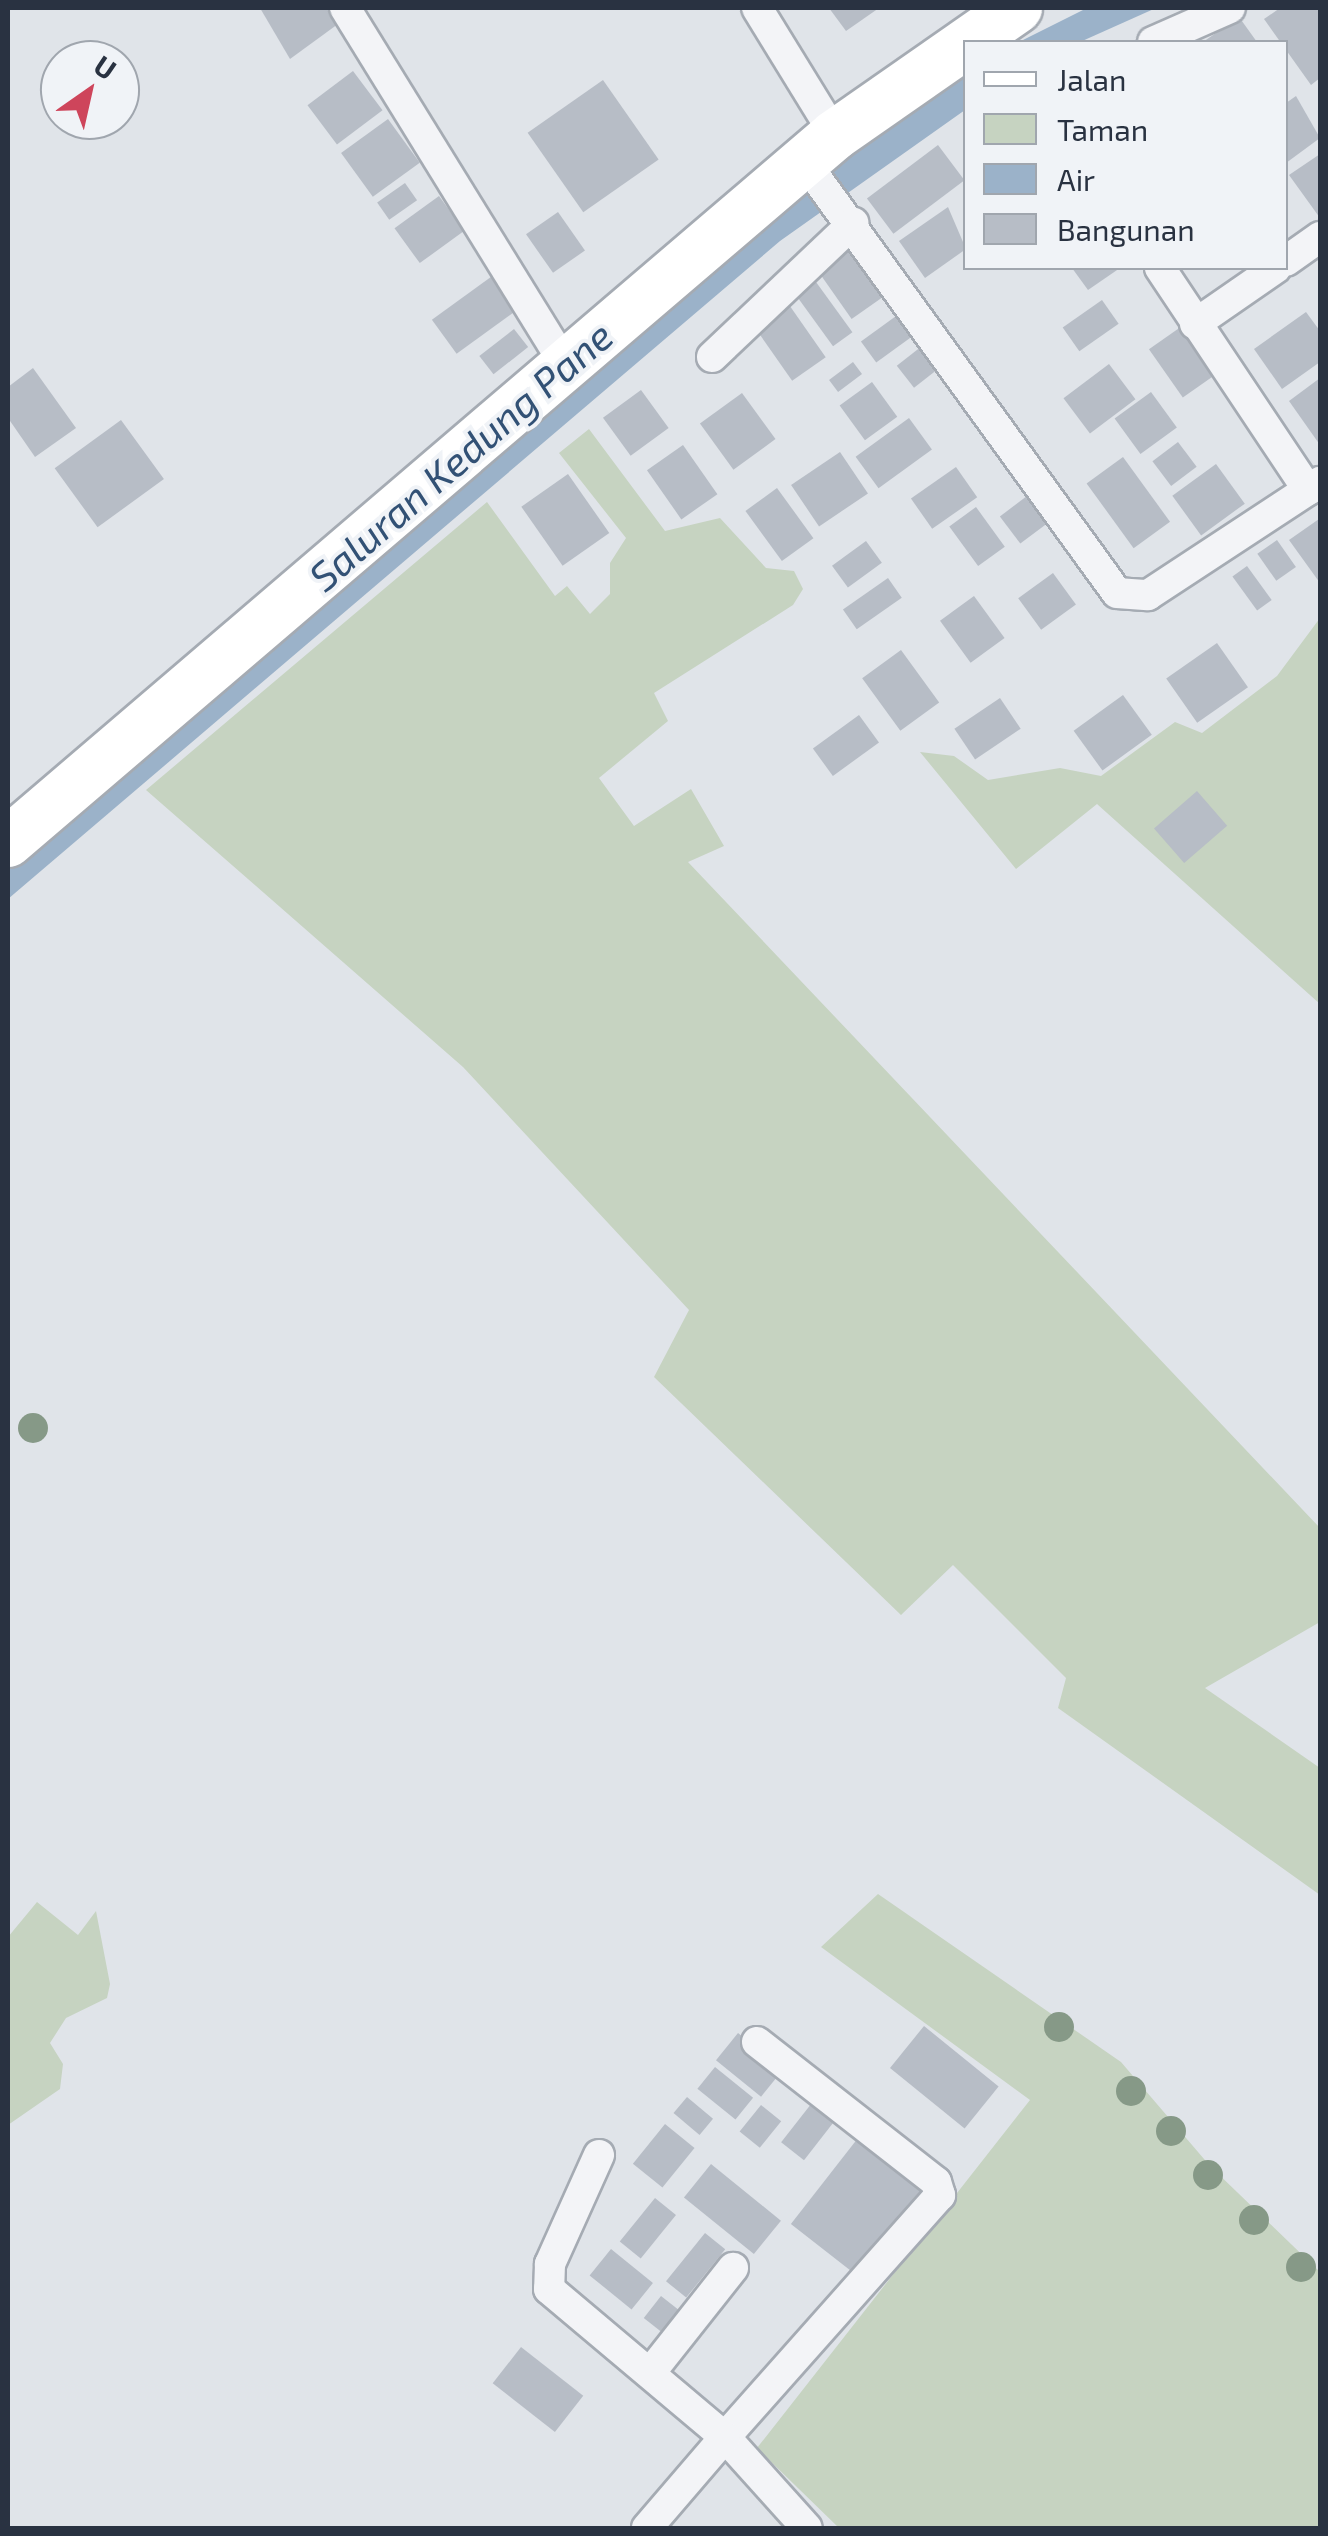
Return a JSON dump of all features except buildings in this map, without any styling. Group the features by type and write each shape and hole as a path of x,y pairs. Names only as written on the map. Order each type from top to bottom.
{"main road":[{"path":"993,40 1017,24"},
{"path":"8,842 562,360 817,155 963,59"}],"street":[{"path":"345,8 562,360"},
{"path":"757,8 817,155 847,214 1118,593 1148,595 1314,486 1195,324 1161,270"},
{"path":"1158,40 1230,8"},
{"path":"712,357 847,214"},
{"path":"1288,260 1320,237"},
{"path":"1195,324 1273,270"},
{"path":"647,2528 724,2437 940,2204 936,2182 757,2042"},
{"path":"599,2156 550,2264 549,2290 724,2437 807,2528"},
{"path":"650,2373 733,2268"}],"green space":[{"path":"589,429 665,531 720,518 766,568 794,571 803,589 793,605 654,693 668,721 599,778 634,826 691,789 724,846 688,862 1320,1528 1320,1622 1205,1688 1320,1768 1320,1895 1058,1708 1066,1678 953,1565 901,1615 654,1377 689,1310 463,1067 146,790 487,502 555,596 567,586 590,614 610,594 610,563 626,538 559,453"},
{"path":"1320,618 1320,1004 1097,804 1016,869 920,752 954,756 988,780 1060,768 1101,776 1175,722 1202,733 1277,676"},
{"path":"878,1894 1121,2062 1210,2166 1320,2272 1320,2528 839,2528 757,2448 1030,2100 821,1947"},
{"path":"37,1902 78,1935 96,1911 110,1984 107,1998 66,2018 50,2043 63,2064 60,2089 8,2125 8,1937"}],"water":[{"path":"1087,8 1156,8 1084,40 1023,40"},
{"path":"963,77 963,111 780,241 8,899 8,860 859,145"}],"water label":[{"name":"Saluran Kedung Pane","path":"460,455"}]}
